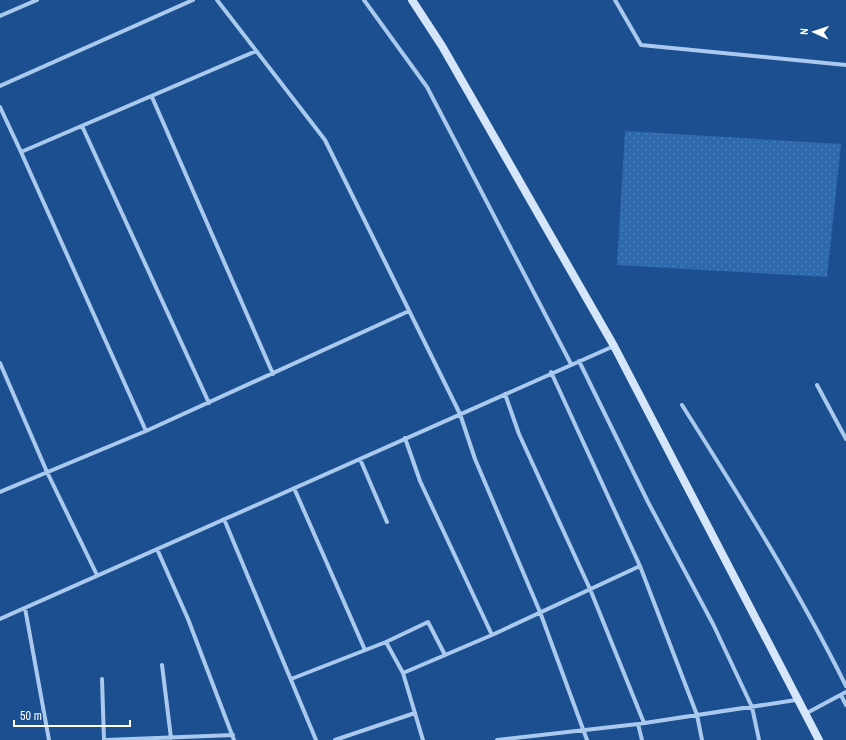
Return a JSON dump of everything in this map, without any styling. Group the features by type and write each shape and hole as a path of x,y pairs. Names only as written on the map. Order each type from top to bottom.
{"main road":[{"path":"412,0 442,46 614,346 796,700 819,740"}],"street":[{"path":"0,16 37,0"},
{"path":"0,86 193,0"},
{"path":"217,0 325,140 460,414 475,459 540,612 585,730 587,740"},
{"path":"364,0 427,87 571,364"},
{"path":"615,0 641,45 846,65"},
{"path":"21,152 256,51"},
{"path":"152,96 273,374"},
{"path":"0,107 146,432"},
{"path":"82,126 209,403"},
{"path":"0,492 146,432 409,311"},
{"path":"0,619 505,394 551,372 614,346"},
{"path":"579,361 648,502 714,624 752,707 759,740"},
{"path":"0,363 47,472 97,575"},
{"path":"551,372 640,566 697,715 702,740"},
{"path":"817,385 846,439"},
{"path":"505,394 519,434 590,589 644,723"},
{"path":"682,405 790,579 821,635 846,686"},
{"path":"405,438 420,481 492,635"},
{"path":"360,459 387,522"},
{"path":"294,488 365,650"},
{"path":"224,519 316,740"},
{"path":"102,680 105,740 234,738 188,619 157,549"},
{"path":"403,674 492,635 640,566"},
{"path":"25,608 49,740"},
{"path":"291,680 386,642 428,622 445,655"},
{"path":"386,642 403,674 423,740"},
{"path":"162,665 171,738"},
{"path":"804,714 846,692"},
{"path":"840,695 846,704"},
{"path":"497,740 529,738 638,724 796,700"},
{"path":"335,740 415,713"},
{"path":"638,724 642,740"}],"shaded area":[{"path":"625,131 841,144 827,277 617,265"}]}
